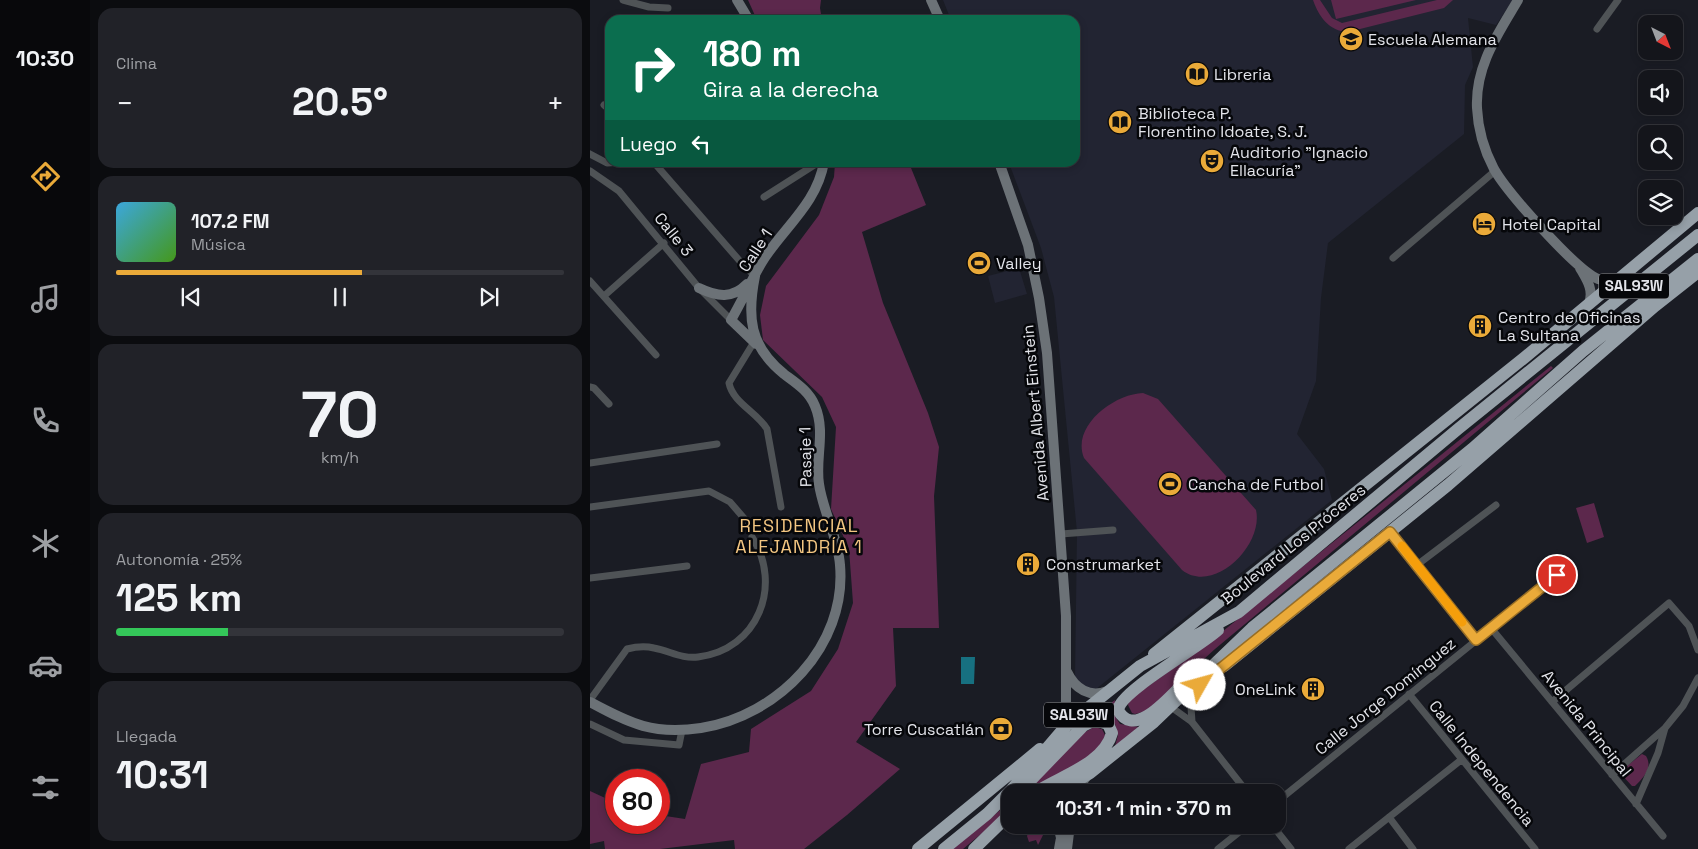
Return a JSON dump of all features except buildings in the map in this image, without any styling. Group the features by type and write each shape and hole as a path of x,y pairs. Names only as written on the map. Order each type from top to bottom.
{"highway":[{"path":"1140,666 1524,358 1698,213"},
{"name":"Boulevard Los Próceres","path":"944,849 987,814 1027,774 1066,726 1108,691 1140,666 1239,612 1458,429 1698,235"},
{"name":"SAL93W","path":"1071,784 1090,773 1172,706 1252,628 1472,449 1583,351 1698,259"},
{"path":"1172,706 1448,485 1655,306 1698,272"},
{"path":"1458,429 1524,358"},
{"path":"1472,449 1517,422 1560,389"},
{"path":"1239,612 1205,642 1124,697 1119,706 1123,718 1135,722 1149,714 1210,658 1252,628"},
{"path":"1026,784 1083,726 1095,720 1108,724 1112,733 1106,747 1091,760 1050,784"},
{"path":"918,849 1066,726"},
{"path":"987,814 1001,804"},
{"path":"974,849 1001,823"},
{"path":"979,849 1001,832"}],"street":[{"path":"622,0 630,4 668,8"},
{"path":"737,0 746,15"},
{"path":"931,0 938,15"},
{"path":"1518,0 1488,49 1477,90 1478,125 1495,171 1518,201 1578,265 1597,278 1617,279"},
{"path":"1597,29 1618,0"},
{"path":"590,154 605,162"},
{"path":"658,167 744,267 755,276"},
{"path":"764,197 811,167"},
{"name":"Calle 1","path":"731,320 762,262 809,201 819,182 823,167"},
{"name":"Avenida Albert Einstein","path":"1001,167 1019,216 1039,298 1047,353 1066,616 1066,726"},
{"name":"Calle 3","path":"590,171 619,191 664,243 699,288 731,320"},
{"path":"1393,258 1495,171"},
{"path":"604,296 664,243"},
{"path":"1578,265 1590,287 1591,297 1588,303"},
{"path":"699,288 712,294 729,296 739,292 755,276"},
{"path":"755,276 750,311 757,345"},
{"path":"590,281 656,355"},
{"path":"731,320 757,345"},
{"path":"757,345 729,382 732,393 761,419 767,429 781,507"},
{"name":"Pasaje 1","path":"590,701 630,723 652,728 682,730 707,727 729,721 773,699 786,689 808,666 823,642 832,621 838,595 840,566 836,543 822,503 818,482 821,431 815,406 807,392 779,370 757,345"},
{"path":"590,387 594,388 609,404"},
{"path":"590,463 718,444"},
{"path":"590,507 709,491 730,502 749,524"},
{"path":"1417,565 1496,505"},
{"path":"1061,534 1113,530"},
{"path":"1390,532 1476,640"},
{"path":"590,701 627,648 652,647 684,658 708,656 723,649 744,634 761,612 766,589 761,554 752,537"},
{"path":"590,578 687,566"},
{"name":"Calle Jorge Domínguez","path":"1286,794 1557,575"},
{"path":"1552,702 1669,603 1689,626 1698,650"},
{"name":"Avenida Principal","path":"1491,628 1663,836"},
{"path":"1065,667 1075,685 1081,690 1094,695 1108,691"},
{"path":"1612,775 1665,728 1683,706 1698,678"},
{"path":"1190,692 1192,722"},
{"name":"Calle Independencia","path":"1409,694 1535,849"},
{"path":"1172,706 1192,722 1241,784"},
{"path":"590,724 624,740 679,745 682,730"},
{"path":"1636,804 1658,753 1665,728"},
{"path":"1349,849 1461,760"},
{"path":"1081,784 1090,773"},
{"path":"1388,817 1413,849"},
{"path":"1059,849 1060,834"},
{"path":"1068,849 1069,834"},
{"path":"1218,849 1237,834"},
{"path":"1279,834 1291,849"}],"shaded area":[{"path":"748,0 821,0 821,15 755,15"},
{"path":"943,0 1513,0 1496,25 1468,18 1473,67 1465,85 1464,134 1328,243 1321,298 1316,381 1297,434 1324,469 1332,500 1096,689 1088,690 1075,678 1077,532 1054,297 1041,248 1011,167 1080,167 1080,15 949,15"},
{"path":"1313,0 1320,0 1332,18 1342,23 1437,0 1453,0 1444,8 1348,32 1330,26 1318,12"},
{"path":"1331,0 1416,0 1336,19"},
{"path":"835,167 911,167 926,205 862,232 883,303 928,413 939,447 934,496 939,628 893,628 896,686 856,742 900,769 804,849 735,849 734,840 660,849 605,849 604,841 590,844 590,791 605,798 605,834 670,834 670,817 685,819 701,764 749,752 751,729 811,691 838,649 853,603 849,549 831,509 836,427 822,397 763,340 760,315 766,286 819,215 834,177"},
{"path":"1019,268 1027,294 995,303 988,276"},
{"path":"1551,366 1553,368 1215,649 1147,711 1132,713 1128,705 1129,700 1207,644"},
{"name":"Cancha de Futbol","path":"1143,393 1158,399 1256,510 1256,524 1252,538 1245,551 1222,571 1208,576 1195,576 1182,570 1084,458 1082,446 1084,434 1089,424 1098,414 1120,399"},
{"path":"1594,503 1604,537 1587,543 1576,508"},
{"path":"1115,700 1114,715 1120,724 1139,727 1115,746 1118,735 1115,724 1092,717"},
{"path":"1094,727 1102,729 1105,735 1101,749 1046,784 1030,784 1075,738"},
{"path":"1642,754 1648,760 1648,768 1642,779 1635,786 1632,786 1621,774 1623,769"},
{"path":"1001,809 1001,817 963,849 953,849"},
{"path":"1028,834 1043,835 1038,845 1036,840 1029,842"}],"water":[{"path":"961,657 975,657 974,684 961,684"}],"slow traffic":[{"path":"1402,546 1462,622"}],"place":[{"name":"Escuela Alemana","path":"1351,39"},
{"name":"Libreria","path":"1197,74"},
{"name":"Biblioteca P. Florentino Idoate, S. J.","path":"1120,122"},
{"name":"Auditorio \"Ignacio Ellacuría\"","path":"1212,161"},
{"name":"Hotel Capital","path":"1484,224"},
{"name":"Valley","path":"979,263"},
{"name":"Centro de Oficinas La Sultana","path":"1480,326"},
{"name":"Cancha de Futbol","path":"1170,484"},
{"name":"Construmarket","path":"1028,564"},
{"name":"OneLink","path":"1313,689"},
{"name":"Torre Cuscatlán","path":"1001,729"}],"district":[{"name":"RESIDENCIAL ALEJANDRÍA 1","path":"799,536"}],"route":[{"path":"1200,685 1390,532 1476,640 1557,575"}]}
